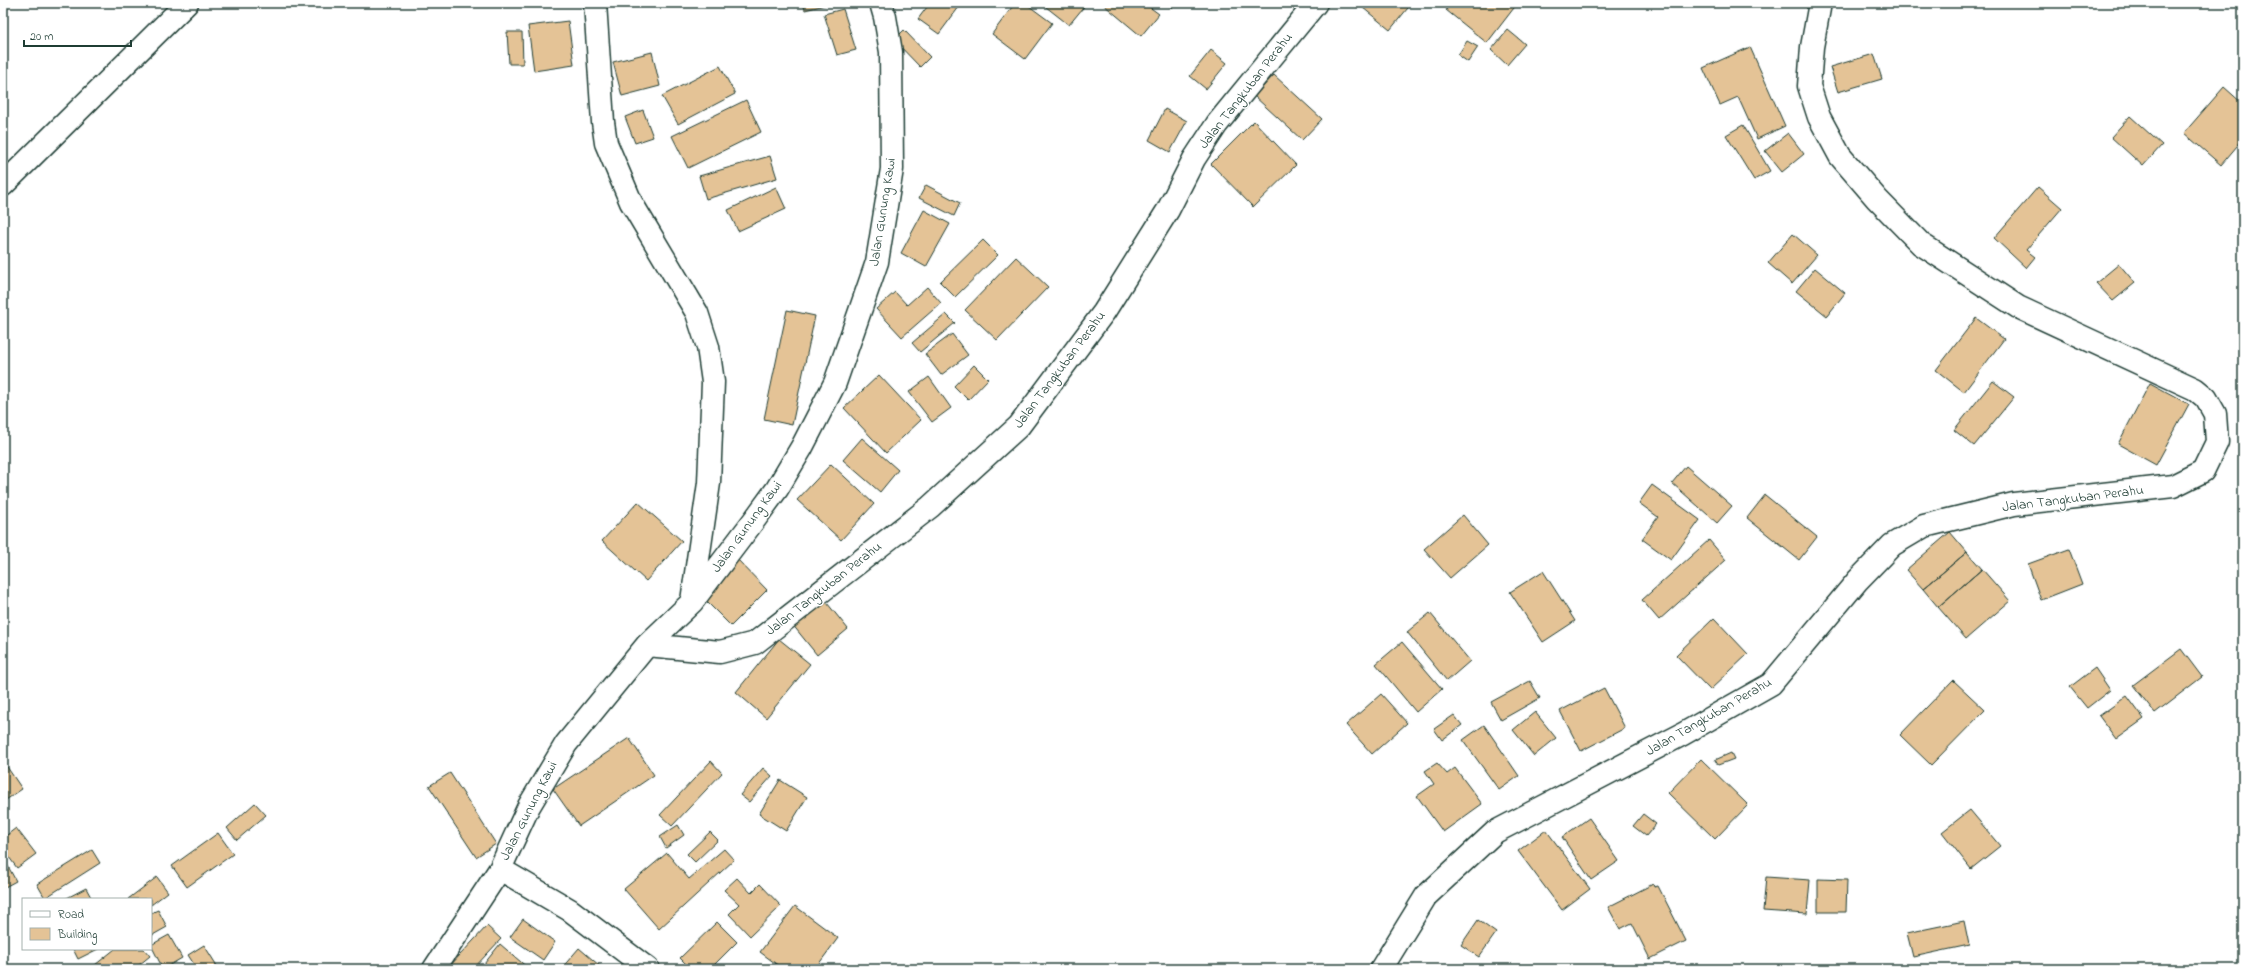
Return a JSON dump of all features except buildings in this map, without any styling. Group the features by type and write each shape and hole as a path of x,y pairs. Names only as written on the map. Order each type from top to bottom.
{"street":[{"path":"3,185 188,3"},
{"path":"595,3 603,122 606,143 631,202 697,314 708,347 713,382 709,483 692,602"},
{"name":"Jalan Tangkuban Perahu","path":"647,645 720,652 756,643 930,507 1019,426 1104,312 1168,210 1194,159 1217,124 1316,3"},
{"name":"Jalan Tangkuban Perahu","path":"1381,969 1426,896 1495,832 1682,734 1771,684 1858,580 1892,545 1924,526 2014,504 2173,486 2203,471 2217,442 2214,414 2206,398 2195,389 2018,307 1921,244 1877,199 1840,156 1819,117 1809,86 1812,47 1820,3"},
{"name":"Jalan Gunung Kawi","path":"434,969 500,869 529,806 566,744 647,645 692,602 772,496 802,447 835,383 878,262 892,169 891,52 888,8"},
{"path":"500,869 570,910 648,969"}]}
